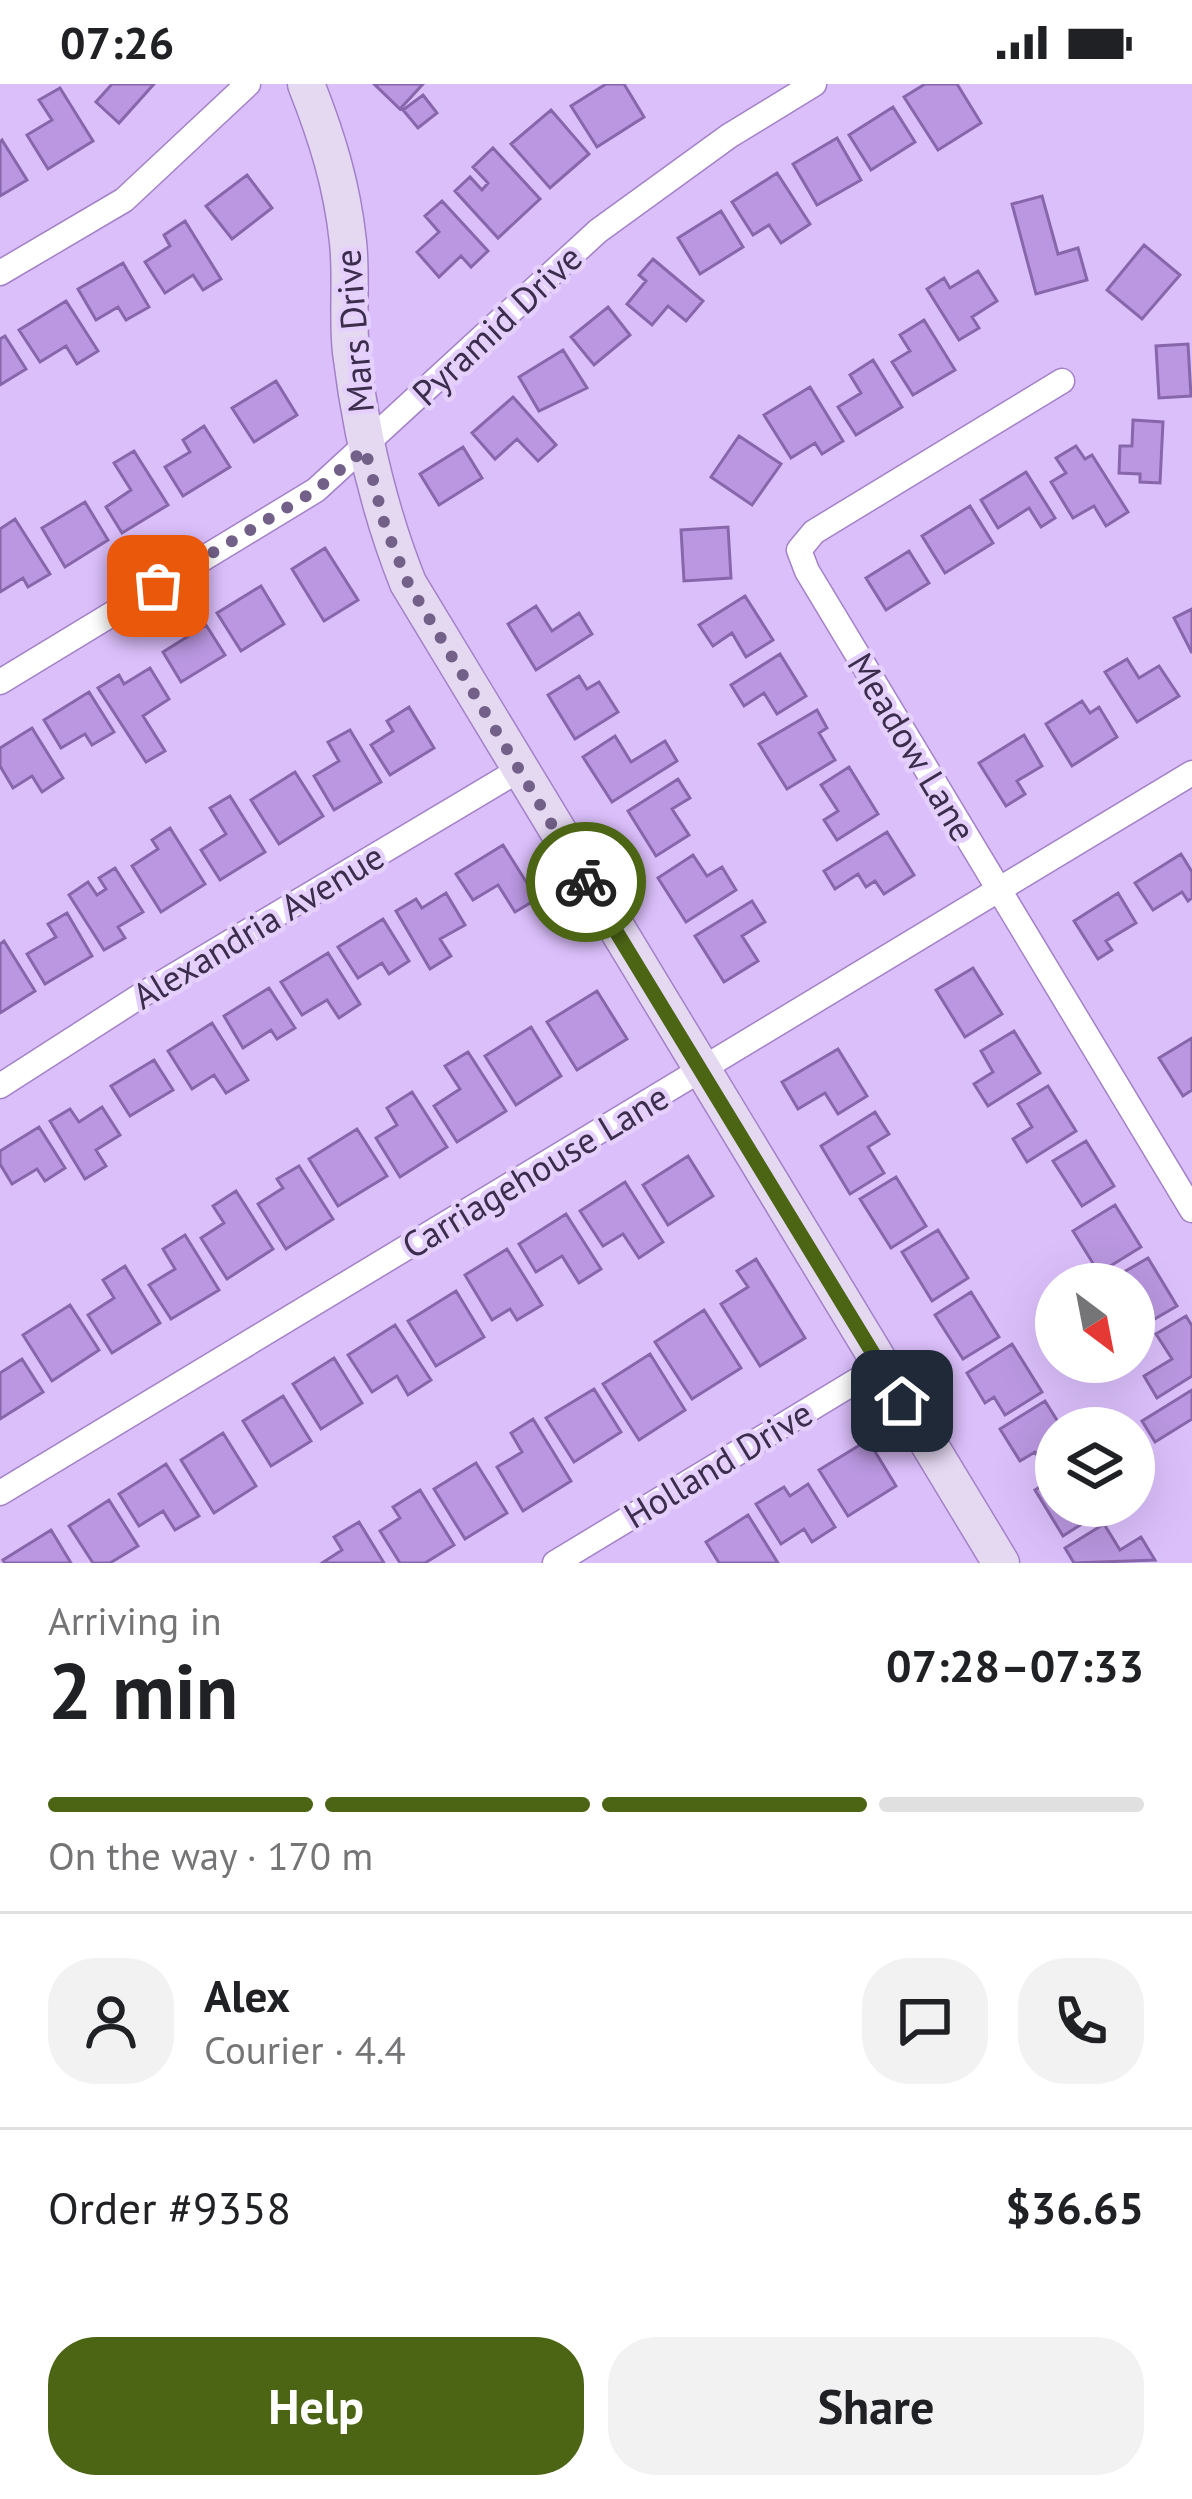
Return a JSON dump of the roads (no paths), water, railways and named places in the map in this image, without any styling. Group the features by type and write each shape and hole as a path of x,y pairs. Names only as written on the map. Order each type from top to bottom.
{"street":[{"path":"0,273 124,200 248,84"},
{"name":"Mars Drive","path":"306,84 336,160 348,245 350,347 365,449 385,526 408,583 1001,1563"},
{"name":"Pyramid Drive","path":"0,682 316,490 598,231 729,136 814,84"},
{"name":"Meadow Lane","path":"1062,381 814,532 799,550 807,572 998,892 1189,1197"},
{"name":"Alexandria Avenue","path":"0,1086 519,770"},
{"name":"Carriagehouse Lane","path":"0,1493 1192,773"},
{"name":"Holland Drive","path":"555,1563 881,1366"}]}
